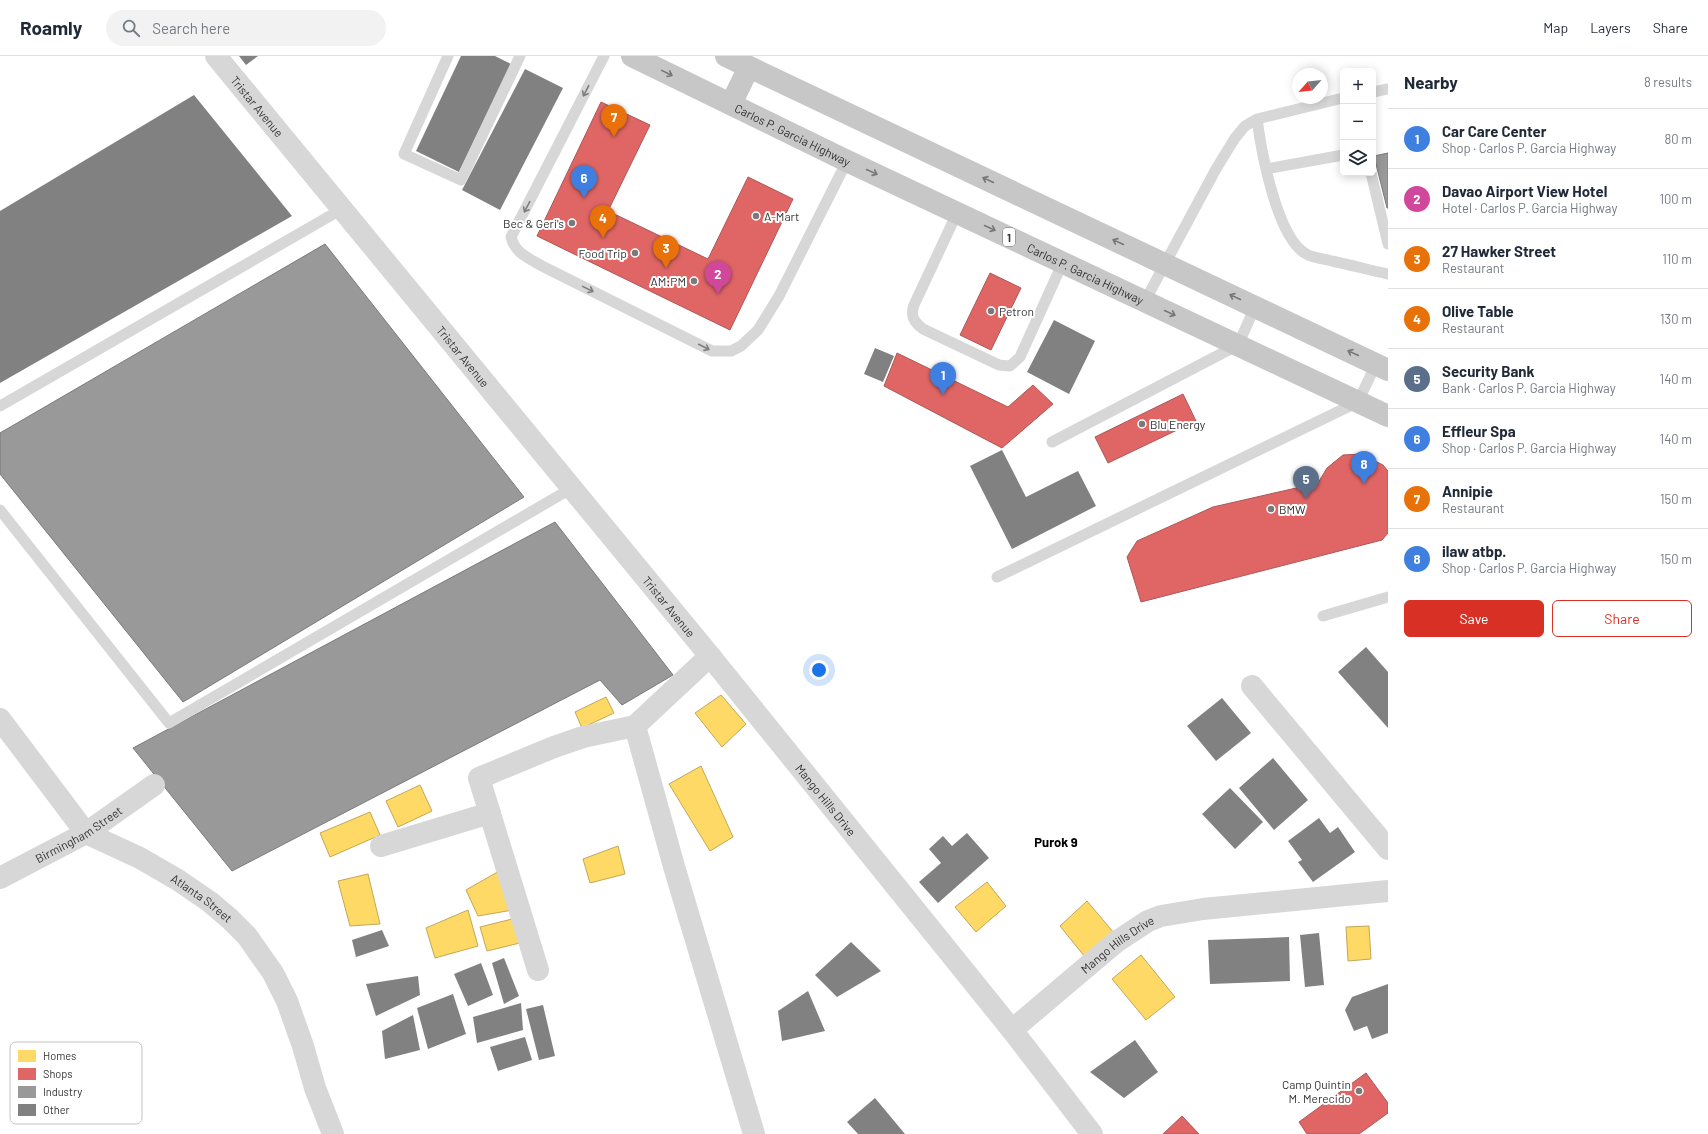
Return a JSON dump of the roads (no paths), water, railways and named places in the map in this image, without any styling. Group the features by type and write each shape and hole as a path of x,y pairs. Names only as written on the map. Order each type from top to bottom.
{"highway":[{"name":"Carlos P. Garcia Highway","path":"632,56 847,160 1388,416"},
{"path":"726,56 1382,367"},
{"path":"731,104 749,67"}],"street":[{"name":"Tristar Avenue","path":"216,56 710,656"},
{"path":"538,970 479,778 554,747 583,737 635,726 710,656"},
{"name":"Mango Hills Drive","path":"710,656 1012,1030 1116,942 1148,921 1161,916 1203,909 1388,890"},
{"path":"1252,686 1388,849"},
{"name":"Atlanta Street","path":"0,719 86,832 140,858 178,880 210,902 230,919 253,930 287,1001 303,1046 315,1088 333,1134"},
{"path":"635,726 675,870 754,1134"},
{"name":"Birmingham Street","path":"0,878 86,832 154,785"},
{"path":"381,846 490,813"},
{"path":"1012,1030 1092,1134"}],"lane":[{"path":"448,56 404,154 461,180 520,56"},
{"path":"604,56 511,237 513,244 517,251 542,266 712,351 731,351 741,346 758,330 779,296 847,160"},
{"path":"1376,91 1388,89"},
{"path":"1145,301 1216,168 1234,138 1245,126 1257,119 1340,99"},
{"path":"1257,119 1260,143 1266,169 1287,233 1295,243 1308,255 1388,274"},
{"path":"1266,169 1340,156"},
{"path":"1372,176 1388,244"},
{"path":"0,406 342,209"},
{"path":"957,212 914,305 912,317 923,329 999,365 1010,366 1020,357 1063,262"},
{"path":"1052,442 1238,345 1255,307"},
{"path":"997,577 1358,402 1382,367"},
{"path":"0,510 169,723 572,488"},
{"path":"1323,616 1388,597"}],"place":[{"name":"Annipie","path":"614,137"},
{"name":"Effleur Spa","path":"584,198"},
{"name":"A-Mart","path":"756,216"},
{"name":"Bec & Geri's","path":"572,223"},
{"name":"Olive Table","path":"603,238"},
{"name":"Food Trip","path":"635,253"},
{"name":"27 Hawker Street","path":"666,268"},
{"name":"AM:PM","path":"694,281"},
{"name":"Davao Airport View Hotel","path":"718,294"},
{"name":"Petron","path":"991,311"},
{"name":"Car Care Center","path":"943,395"},
{"name":"Blu Energy","path":"1142,424"},
{"name":"ilaw atbp.","path":"1364,484"},
{"name":"Security Bank","path":"1306,499"},
{"name":"BMW","path":"1271,509"},
{"name":"Camp Quintin M. Merecido","path":"1359,1091"}],"district":[{"name":"Purok 9","path":"1056,842"}]}
